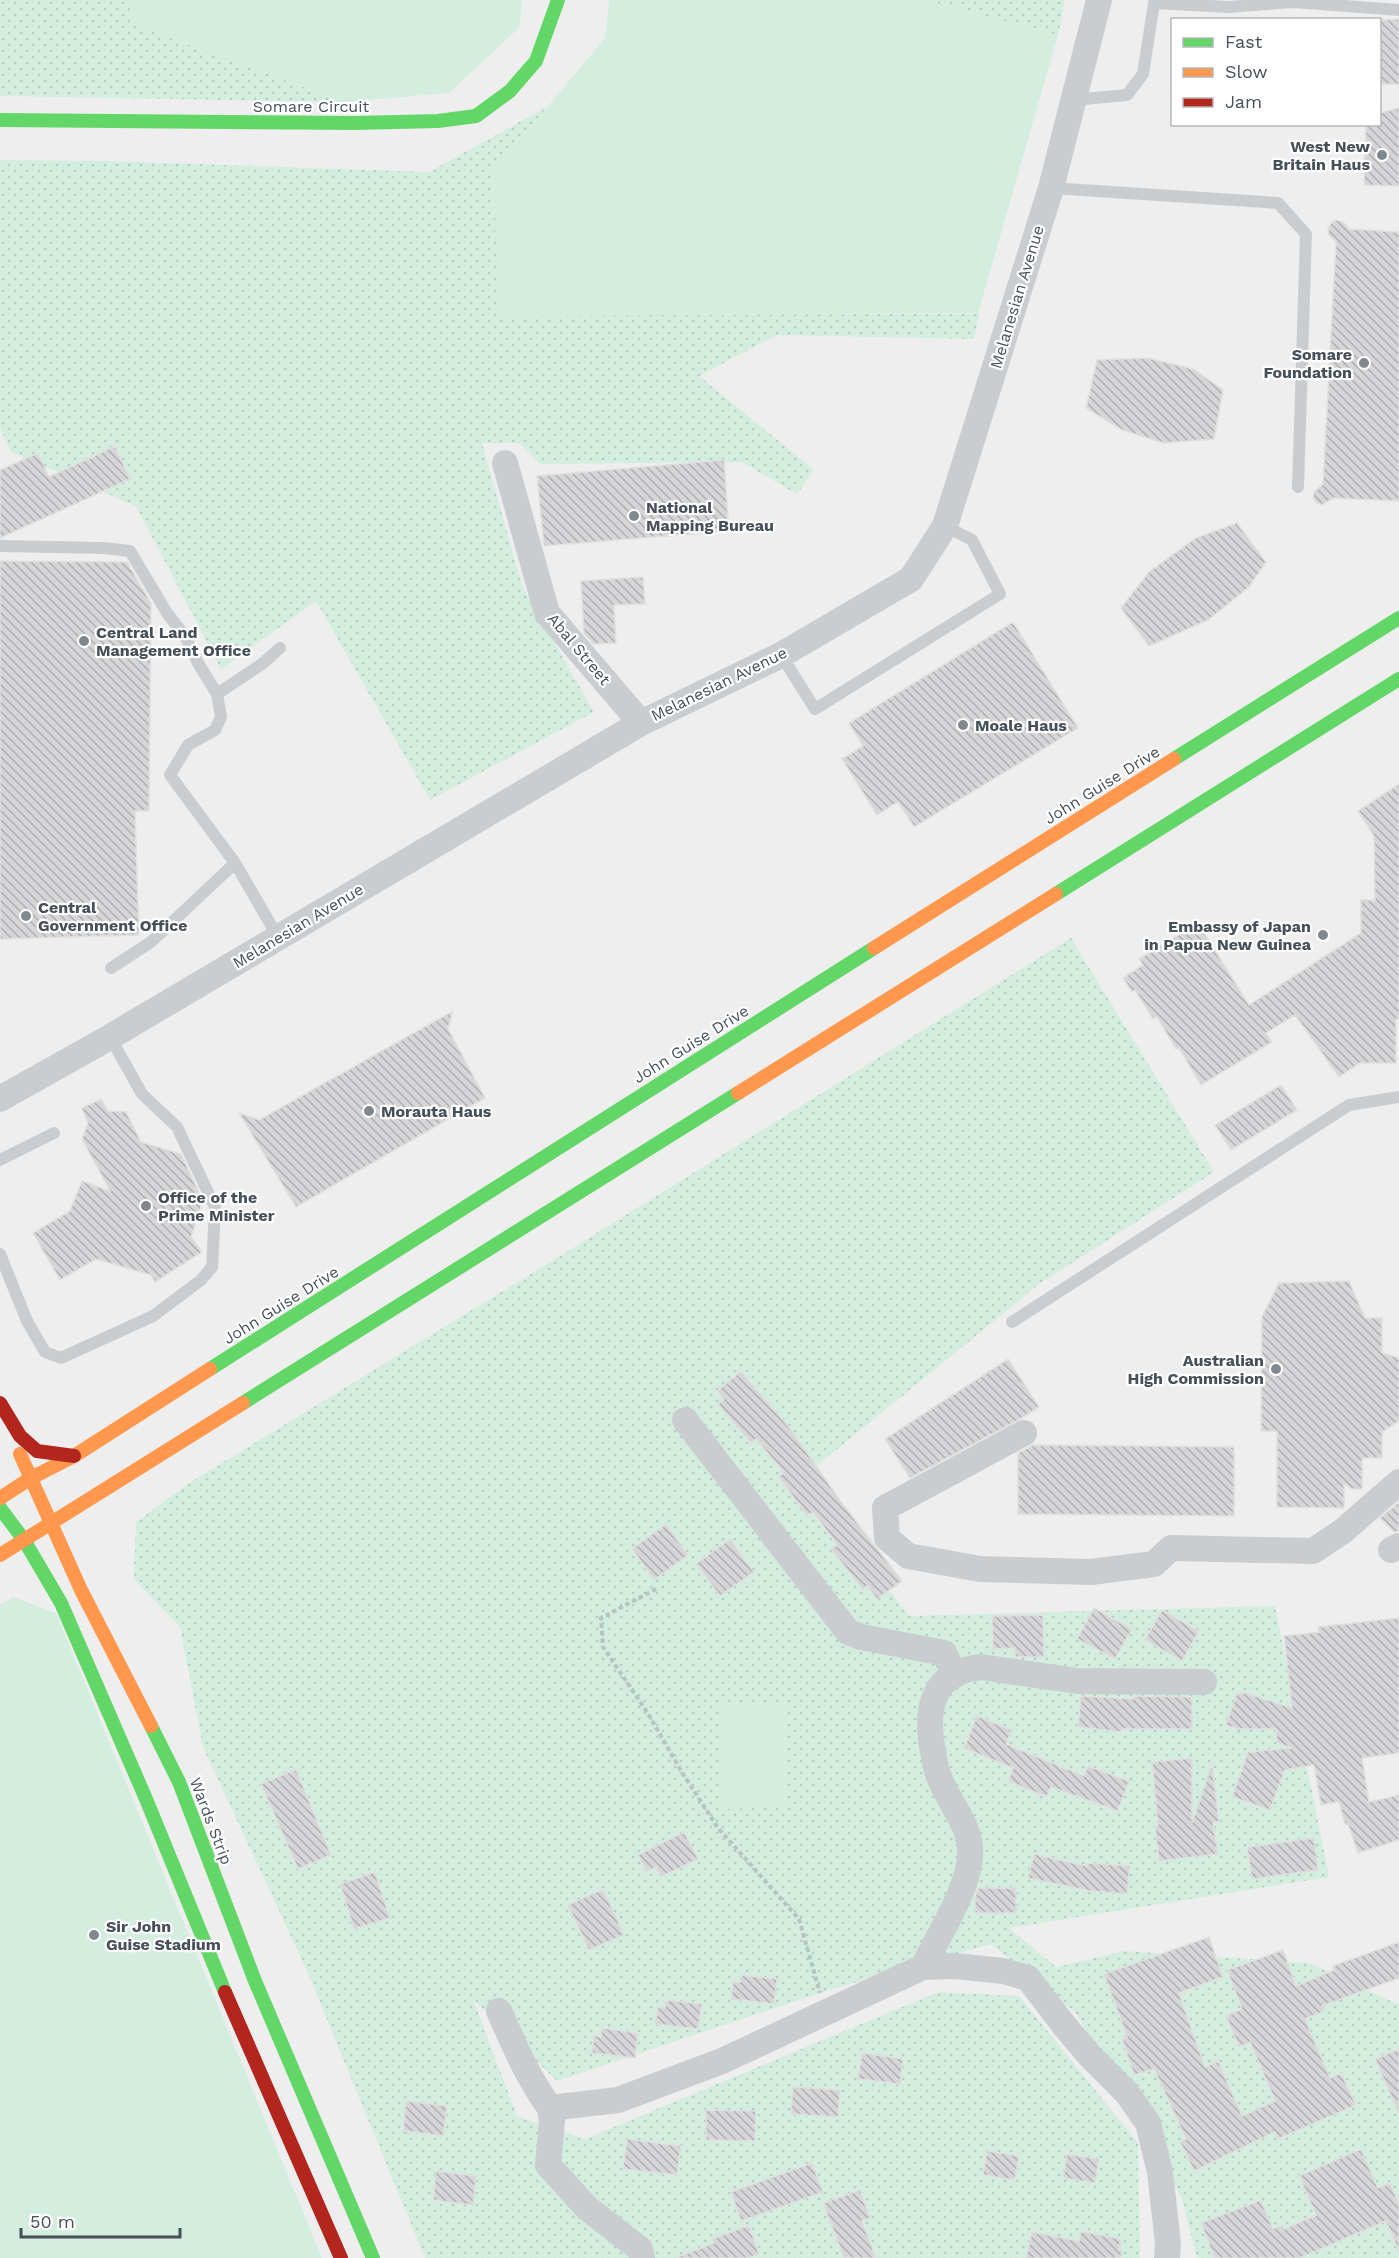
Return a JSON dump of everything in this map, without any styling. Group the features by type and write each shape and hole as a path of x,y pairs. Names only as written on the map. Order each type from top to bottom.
{"main road":[{"name":"Somare Circuit","path":"0,120 355,123 438,121 476,116 510,91 536,61 558,0"},
{"name":"John Guise Drive","path":"0,1498 31,1478 74,1456 805,991 1399,618"},
{"path":"0,1555 1399,679"},
{"path":"0,1404 20,1436 37,1450 74,1456"},
{"name":"Wards Strip","path":"0,1404 81,1590 179,1782 255,1981 372,2258"},
{"path":"0,1508 24,1540 61,1603 146,1799 224,1991 341,2258"}],"street":[{"name":"Melanesian Avenue","path":"0,1099 110,1037 641,723 781,655 911,579 945,526 1051,188 1099,0"},
{"name":"Abal Street","path":"505,463 547,613 641,723"},
{"path":"685,1420 848,1632 861,1637 944,1653 955,1675"},
{"path":"1024,1433 885,1508 887,1538 908,1556 980,1569 1091,1572 1154,1564 1171,1548 1314,1551 1343,1531 1399,1482"},
{"path":"923,1967 965,1882 970,1859 970,1841 966,1827 938,1774 930,1737 929,1713 935,1694 942,1685 965,1668 981,1666 1078,1681 1204,1682"},
{"path":"550,2108 618,2100 722,2061 923,1967 977,1967 1003,1971 1028,1978 1090,2056 1127,2093 1148,2123 1156,2149 1168,2243 1167,2258"},
{"path":"499,2011 523,2067 550,2108 552,2121 548,2165 587,2208 640,2249 642,2258"}],"lane":[{"path":"1073,100 1127,95 1143,74 1154,3 1228,8 1293,2 1399,10"},
{"path":"1051,188 1278,203 1306,234 1298,487"},
{"path":"781,655 815,709 1000,594 972,540 945,526"},
{"path":"0,546 104,548 130,551 167,613 185,636 198,663 218,694 221,717 215,730 188,745 170,775 235,863 278,937"},
{"path":"218,694 262,664 280,648"},
{"path":"111,968 151,942 235,863"},
{"path":"0,1254 27,1321 45,1353 61,1358 153,1316 201,1280 212,1267 215,1207 177,1127 142,1094 110,1037"},
{"path":"1012,1322 1349,1105 1399,1097"},
{"path":"0,1160 54,1133"}],"path":[{"path":"656,1590 601,1618 603,1647 647,1712 718,1828 799,1919 826,2014"}],"green space":[{"path":"0,0 130,0 130,23 344,102 0,96"},
{"path":"130,0 522,0 519,28 449,93 344,102 130,23"},
{"path":"609,0 925,0 1058,35 978,313 499,316 493,172 605,38"},
{"path":"923,0 1065,0 1058,35"},
{"path":"547,107 493,172 500,315 979,314 974,339 777,335 699,376 814,470 797,494 742,462 540,464 520,443 482,443 522,586 594,712 430,800 316,601 221,669 136,506 11,452 0,428 0,160 106,161 429,172"},
{"path":"1071,938 1214,1172 1039,1284 803,1477 909,1616 1275,1606 1329,1877 1009,1928 1056,1967 1125,1951 1310,1963 1399,2005 1399,2258 1197,2258 1182,2198 1076,2013 991,1944 823,1992 557,2081 473,1999 517,2116 585,2139 938,1992 1019,1996 1138,2143 1140,2258 425,2258 308,1973 203,1747 180,1627 134,1579 136,1522 191,1482 539,1269"},
{"name":"Sir John Guise Stadium","path":"13,1597 56,1613 322,2258 0,2258 0,1605"},
{"path":"784,1704 787,1807 722,1809 719,1706"}],"building":[{"path":"1399,19 1399,84 1381,84 1381,20"},
{"name":"West New Britain Haus","path":"1399,108 1399,186 1364,185 1366,126 1381,126 1381,113"},
{"name":"Somare Foundation","path":"1336,220 1343,222 1349,229 1399,232 1399,501 1334,498 1322,505 1313,498 1314,492 1323,484 1336,242 1329,235 1328,229"},
{"path":"1148,358 1193,369 1223,390 1214,439 1164,443 1122,430 1086,408 1097,360"},
{"path":"115,446 130,479 0,538 0,470 38,453 49,477"},
{"name":"National Mapping Bureau","path":"724,460 729,531 544,546 537,476"},
{"path":"1237,523 1266,562 1249,587 1208,620 1149,646 1121,608 1149,572 1196,538"},
{"path":"0,561 127,562 151,603 149,811 135,811 139,935 0,939"},
{"path":"643,577 645,604 614,605 616,643 593,644 584,633 581,581"},
{"name":"Moale Haus","path":"1013,622 1078,728 914,827 898,802 877,815 842,759 863,746 849,723"},
{"path":"1399,784 1399,1019 1396,1019 1396,1063 1360,1063 1339,1077 1295,1015 1266,1033 1272,1042 1201,1085 1157,1017 1153,1019 1135,990 1132,992 1123,978 1143,965 1139,959 1198,923 1249,1005 1361,933 1361,900 1375,900 1374,836 1358,811"},
{"name":"Morauta Haus","path":"453,1011 448,1029 485,1098 296,1207 239,1113 259,1120"},
{"path":"1281,1085 1297,1110 1231,1150 1215,1125"},
{"path":"101,1099 108,1111 126,1112 141,1142 181,1154 203,1201 191,1237 202,1252 155,1282 151,1275 96,1259 60,1280 33,1233 70,1211 82,1181 110,1191 82,1139 88,1123 82,1108"},
{"path":"1349,1281 1365,1318 1382,1318 1382,1353 1399,1358 1399,1421 1382,1432 1382,1458 1362,1458 1362,1489 1351,1489 1344,1483 1344,1508 1277,1507 1277,1431 1261,1431 1262,1317 1279,1283"},
{"path":"1008,1359 1039,1407 910,1478 885,1439"},
{"path":"741,1371 789,1427 842,1503 902,1581 877,1599 867,1586 863,1590 831,1549 837,1545 813,1512 807,1516 778,1476 784,1473 756,1439 751,1443 718,1404 724,1399 717,1391"},
{"path":"1033,1445 1234,1447 1234,1516 1018,1514 1018,1453"},
{"path":"1399,1502 1399,1531 1394,1532 1380,1518"},
{"path":"666,1524 688,1555 654,1580 632,1549"},
{"path":"730,1539 754,1572 720,1596 696,1564"},
{"path":"1094,1608 1132,1629 1115,1659 1077,1639"},
{"path":"1162,1610 1199,1631 1182,1661 1145,1640"},
{"path":"1043,1615 1044,1657 1015,1657 1015,1648 993,1649 992,1616"},
{"path":"1399,1618 1399,1753 1362,1758 1369,1802 1399,1795 1399,1840 1358,1853 1348,1824 1345,1824 1339,1802 1321,1805 1314,1765 1285,1770 1270,1810 1232,1797 1248,1752 1292,1748 1277,1743 1276,1729 1237,1729 1226,1725 1237,1693 1246,1693 1292,1708 1284,1636 1319,1632 1318,1627"},
{"path":"1081,1696 1134,1699 1134,1696 1192,1697 1192,1729 1122,1729 1122,1732 1078,1727"},
{"path":"977,1716 1012,1730 1006,1744 1084,1776 1088,1766 1129,1781 1118,1811 1051,1787 1047,1797 1008,1781 1013,1768 964,1748"},
{"path":"1192,1758 1192,1823 1212,1764 1219,1822 1213,1822 1218,1854 1159,1861 1152,1762"},
{"path":"296,1769 331,1855 298,1869 261,1784"},
{"path":"684,1832 698,1859 661,1877 656,1867 647,1872 638,1855"},
{"path":"1314,1838 1318,1870 1252,1879 1247,1847"},
{"path":"1034,1854 1087,1866 1088,1863 1130,1866 1127,1894 1090,1891 1028,1878"},
{"path":"375,1872 390,1918 354,1929 340,1884"},
{"path":"978,1888 1016,1888 1016,1913 975,1913 975,1897"},
{"path":"603,1889 624,1935 589,1950 568,1905"},
{"path":"1209,1937 1223,1977 1179,1993 1205,2067 1218,2061 1242,2116 1275,2101 1250,2042 1239,2047 1226,2016 1242,2009 1227,1970 1283,1950 1296,1986 1334,1970 1333,1966 1399,1942 1399,1978 1322,2006 1325,2011 1305,2019 1330,2078 1341,2073 1356,2105 1278,2139 1275,2132 1194,2171 1180,2142 1186,2139 1154,2069 1134,2075 1122,2039 1127,2037 1104,1974"},
{"path":"741,1975 777,1979 774,2004 731,1999 733,1982 740,1982"},
{"path":"666,2000 702,2004 698,2029 655,2024 658,2007 665,2007"},
{"path":"602,2028 638,2033 635,2058 592,2053 594,2035 601,2037"},
{"path":"1399,2049 1399,2114 1375,2059"},
{"path":"862,2053 903,2059 900,2084 858,2079"},
{"path":"793,2087 840,2090 838,2117 791,2114"},
{"path":"406,2101 447,2106 443,2136 403,2131"},
{"path":"706,2110 756,2111 755,2141 706,2140"},
{"path":"627,2139 681,2146 677,2175 623,2169"},
{"path":"1361,2149 1378,2188 1390,2183 1399,2204 1399,2252 1386,2221 1300,2258 1214,2258 1201,2223 1261,2200 1273,2229 1282,2225 1284,2229 1316,2215 1299,2176"},
{"path":"987,2151 1019,2156 1015,2180 983,2175"},
{"path":"1067,2154 1099,2159 1095,2183 1063,2178"},
{"path":"812,2163 823,2192 741,2221 731,2192"},
{"path":"436,2171 476,2176 473,2205 433,2200"},
{"path":"860,2190 870,2218 862,2221 876,2258 844,2258 823,2203"},
{"path":"749,2225 759,2254 748,2258 679,2258 679,2256 714,2243 712,2239"},
{"path":"1081,2231 1121,2239 1119,2250 1122,2250 1121,2258 1026,2258 1032,2232 1079,2241"}],"traffic: fast":[{"path":"0,120 355,123 438,121 476,116 510,91 536,61 558,0"},
{"path":"1174,759 1399,618"},
{"path":"1056,894 1399,679"},
{"path":"210,1369 874,948"},
{"path":"243,1403 738,1093"},
{"path":"0,1508 24,1540 61,1603 146,1799 225,1992"},
{"path":"151,1726 179,1782 255,1981 373,2258"}],"traffic: slow":[{"path":"874,948 1174,759"},
{"path":"738,1093 1056,894"},
{"path":"0,1498 31,1478 74,1456 210,1369"},
{"path":"0,1555 243,1403"},
{"path":"20,1454 81,1590 151,1726"}],"traffic: jam":[{"path":"0,1403 20,1436 37,1451 74,1456"},
{"path":"225,1992 341,2258"}],"place":[{"name":"West New Britain Haus","path":"1382,155"},
{"name":"Somare Foundation","path":"1364,363"},
{"name":"National Mapping Bureau","path":"634,516"},
{"name":"Central Land Management Office","path":"84,641"},
{"name":"Moale Haus","path":"963,725"},
{"name":"Central Government Office","path":"26,916"},
{"name":"Embassy of Japan in Papua New Guinea","path":"1323,935"},
{"name":"Morauta Haus","path":"369,1111"},
{"name":"Office of the Prime Minister","path":"146,1206"},
{"name":"Australian High Commission","path":"1276,1369"},
{"name":"Sir John Guise Stadium","path":"94,1935"}]}
